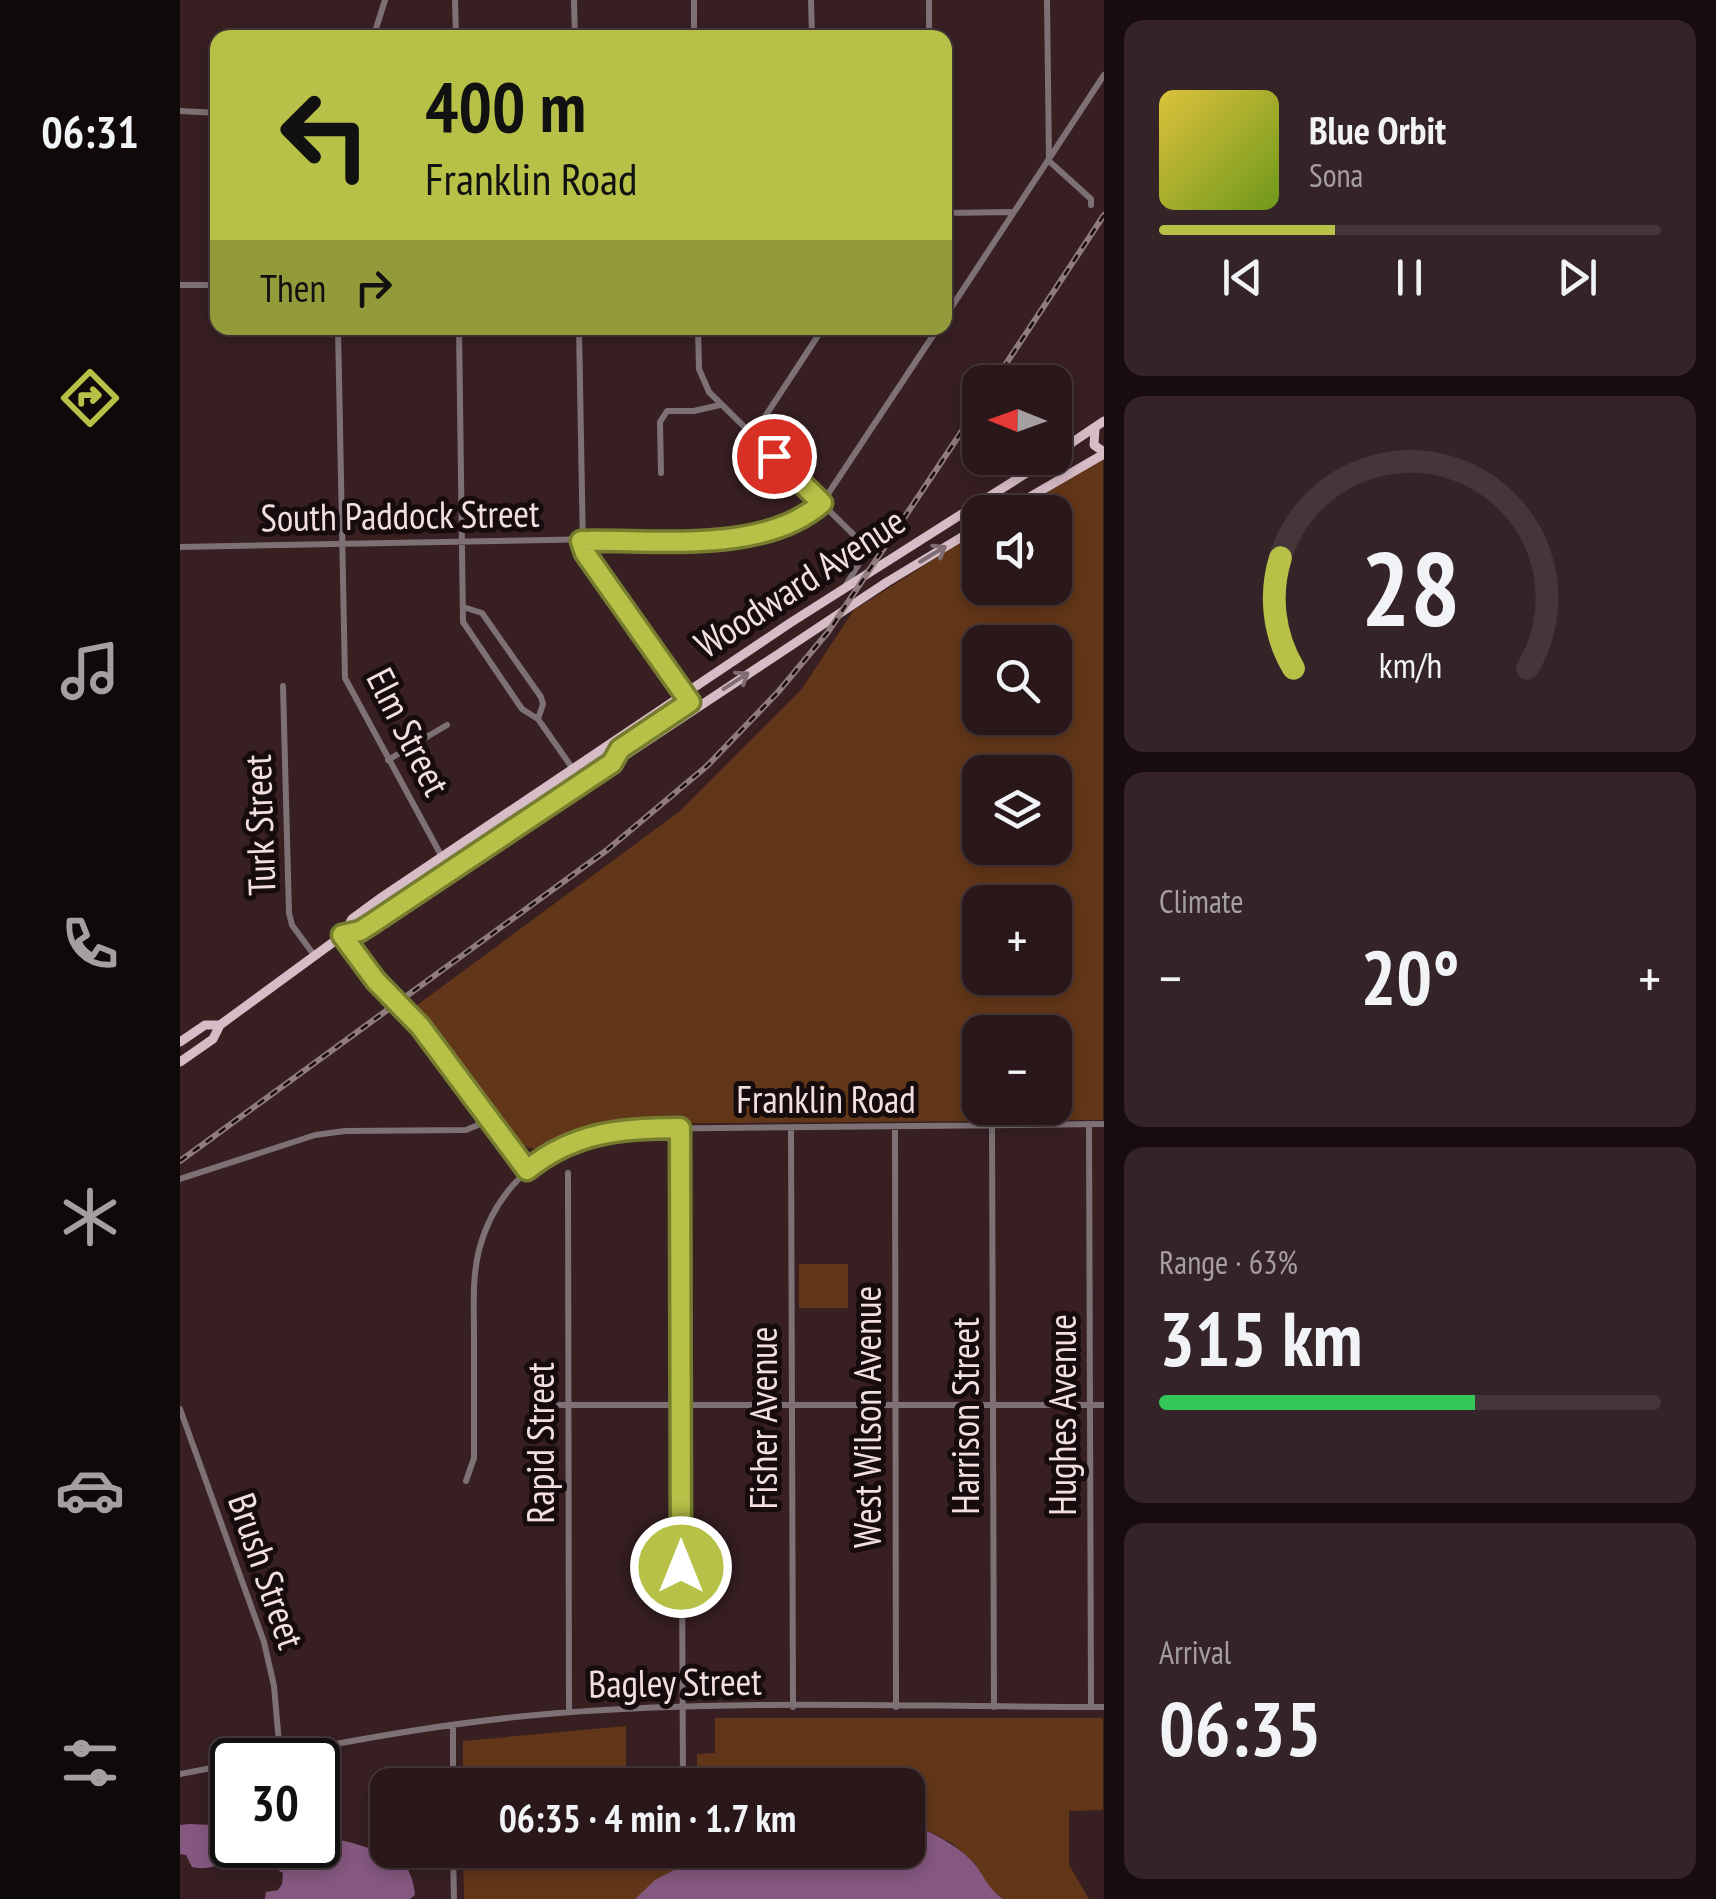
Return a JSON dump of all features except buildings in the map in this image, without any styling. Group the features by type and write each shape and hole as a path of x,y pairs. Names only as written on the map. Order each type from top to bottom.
{"main road":[{"path":"1033,495 1104,453 1094,445 1092,436 1100,424"},
{"name":"Woodward Avenue","path":"1072,443 1100,424"},
{"name":"Woodward Avenue","path":"180,1062 213,1039 220,1025 342,935 352,919 843,588 1022,475"},
{"name":"Woodward Avenue","path":"342,935 360,931 887,582 962,537"},
{"path":"612,763 620,749 690,702 688,696 682,695"},
{"path":"531,817 525,813 526,808 571,778 573,769"},
{"name":"Woodward Avenue","path":"180,1042 205,1026 220,1025"}],"street":[{"path":"376,30 385,0"},
{"path":"455,0 456,30"},
{"path":"574,0 575,30"},
{"path":"694,0 694,30"},
{"path":"811,0 812,30"},
{"path":"929,0 929,30"},
{"path":"1046,0 1049,158 1053,168 1091,200 1091,205"},
{"path":"952,306 1104,74"},
{"path":"180,111 210,113"},
{"path":"952,213 1013,212"},
{"path":"180,285 210,284"},
{"name":"Elm Street","path":"338,335 345,678 442,857"},
{"path":"459,335 462,607 466,628 524,712 538,719 573,769"},
{"path":"578,335 581,541 585,553 682,695"},
{"path":"698,335 700,374 706,388 865,548 843,588"},
{"path":"753,436 818,335"},
{"name":"South Paddock Street","path":"180,547 752,537 822,503 933,335"},
{"path":"661,474 660,422 667,411 722,404"},
{"path":"462,607 482,612 530,680 542,701 538,719"},
{"name":"Turk Street","path":"283,686 290,917 314,955"},
{"path":"388,760 440,732 446,724"},
{"path":"342,935 376,981 420,1026 527,1170"},
{"path":"182,1178 325,1133 466,1130 490,1120"},
{"name":"Franklin Road","path":"1072,1124 1104,1124"},
{"name":"Hughes Avenue","path":"1090,1124 1091,1707"},
{"name":"Franklin Road","path":"466,1482 474,1458 476,1263 493,1214 506,1192 527,1170 558,1148 594,1134 630,1129 992,1125"},
{"name":"Harrison Street","path":"992,1125 994,1707"},
{"name":"West Wilson Avenue","path":"895,1127 896,1707"},
{"path":"680,1128 683,1768"},
{"name":"Fisher Avenue","path":"791,1128 793,1707"},
{"name":"Rapid Street","path":"568,1174 570,1713"},
{"path":"559,1405 1104,1405"},
{"name":"Brush Street","path":"180,1409 264,1642 274,1686 279,1738"},
{"name":"Bagley Street","path":"340,1744 453,1725 682,1707 1104,1707"},
{"path":"453,1725 453,1768"},
{"path":"180,1774 210,1768"},
{"path":"454,1868 454,1899"}],"shaded area":[{"path":"1103,450 1103,1120 1072,1120 1072,1015 962,1015 962,1121 617,1124 575,1132 537,1150 520,1145 413,1008 680,811 801,690 854,610 962,541 962,605 1072,605 1072,495 1034,495 1065,475 1072,475 1072,470"},
{"path":"799,1264 848,1264 848,1308 799,1308"},
{"path":"715,1718 1103,1718 1103,1810 1069,1811 1069,1865 1089,1899 1003,1899 952,1843 925,1830 925,1768 697,1768 697,1754 715,1753"},
{"path":"626,1726 626,1768 463,1768 463,1741"},
{"path":"180,1825 210,1825 210,1867 192,1867 186,1855 180,1854"},
{"path":"925,1830 962,1852 1003,1899 635,1899 655,1880 678,1868 925,1868"},
{"path":"340,1840 370,1849 370,1868 407,1868 415,1895 410,1899 265,1899 266,1892 278,1890 283,1873 276,1868 340,1868"},
{"path":"463,1868 678,1868 635,1899 464,1899"}],"railway":[{"path":"1005,365 1104,215"},
{"path":"180,1161 607,850 707,766 778,692 828,632 962,431"}],"route":[{"path":"681,1567 680,1128 594,1134 558,1148 527,1170 420,1026 376,981 342,935 360,931 612,763 620,749 690,702 585,553 581,541 742,538 769,532 822,503 774,456"}]}
